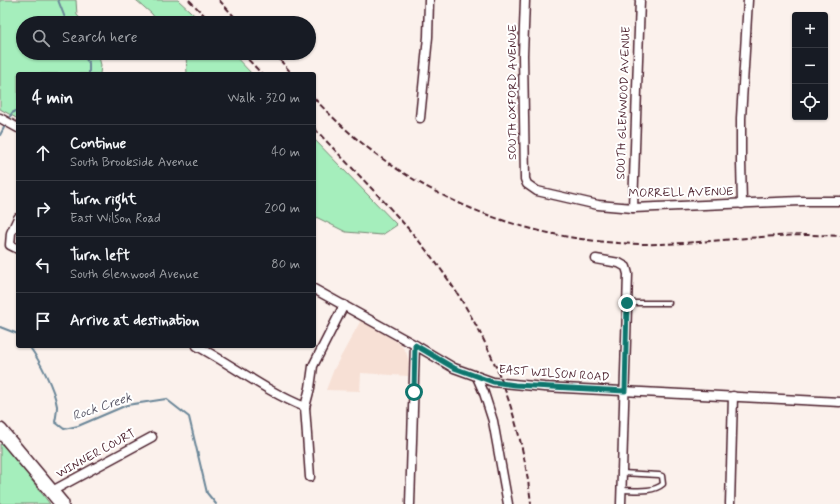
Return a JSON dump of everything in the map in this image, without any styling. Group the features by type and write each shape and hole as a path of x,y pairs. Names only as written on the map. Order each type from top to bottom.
{"main road":[{"path":"0,430 62,504"}],"street":[{"path":"420,118 428,37 429,0"},
{"name":"SOUTH OXFORD AVENUE","path":"526,0 523,55 525,178 527,184"},
{"name":"SOUTH GLENWOOD AVENUE","path":"633,208 640,0"},
{"path":"742,204 741,118 748,0"},
{"path":"0,118 16,126"},
{"name":"MORRELL AVENUE","path":"527,184 537,191 555,196 598,205 633,208 801,201 840,201"},
{"path":"16,222 11,233 10,245 16,248"},
{"path":"596,259 619,263 626,267 628,274 621,504"},
{"name":"EAST WILSON ROAD","path":"316,290 454,368 493,382 515,385 840,402"},
{"path":"310,477 306,407 313,366 344,305"},
{"path":"410,504 415,345"},
{"path":"201,348 223,360 287,400 306,407"},
{"path":"477,377 493,421 508,504"},
{"path":"730,504 733,396"},
{"name":"WINNER COURT","path":"52,491 152,437"}],"lane":[{"path":"627,303 669,303"},
{"path":"622,473 659,475 662,476 663,484 660,487 650,490 622,490"}],"shaded area":[{"path":"361,320 399,343 406,352 409,361 408,376 361,373 360,391 326,390 334,369"}],"green space":[{"path":"0,0 76,0 78,16 16,16 16,60 100,60 100,72 16,72 16,118 0,109"},
{"path":"136,0 178,0 195,16 153,16"},
{"path":"186,60 239,60 250,72 187,72"},
{"path":"316,141 397,225 382,235 346,232 316,217"},
{"path":"0,444 3,445 50,504 0,504"}],"waterway":[{"name":"Rock Creek","path":"58,0 64,16"},
{"name":"Rock Creek","path":"87,60 89,63 89,72"},
{"name":"Rock Creek","path":"8,120 12,113 16,111"},
{"name":"Rock Creek","path":"0,135 6,124"},
{"name":"Rock Creek","path":"0,327 16,333"},
{"name":"Rock Creek","path":"30,348 38,359 53,391 57,406 55,422 64,429 78,426 127,405 166,399 189,417 207,493 216,504"}],"railway":[{"path":"189,0 205,16"},
{"path":"219,0 234,16"},
{"path":"249,60 260,72"},
{"path":"280,60 290,72"},
{"path":"316,100 349,133 388,163 429,188 472,209 518,225 565,236 613,243 662,244 773,236 840,236"},
{"path":"316,130 405,225 430,255 453,287 473,320 490,354 505,390 517,427 531,504"}],"route":[{"path":"414,392 415,345 454,368 493,382 515,385 625,391 627,303"}]}
